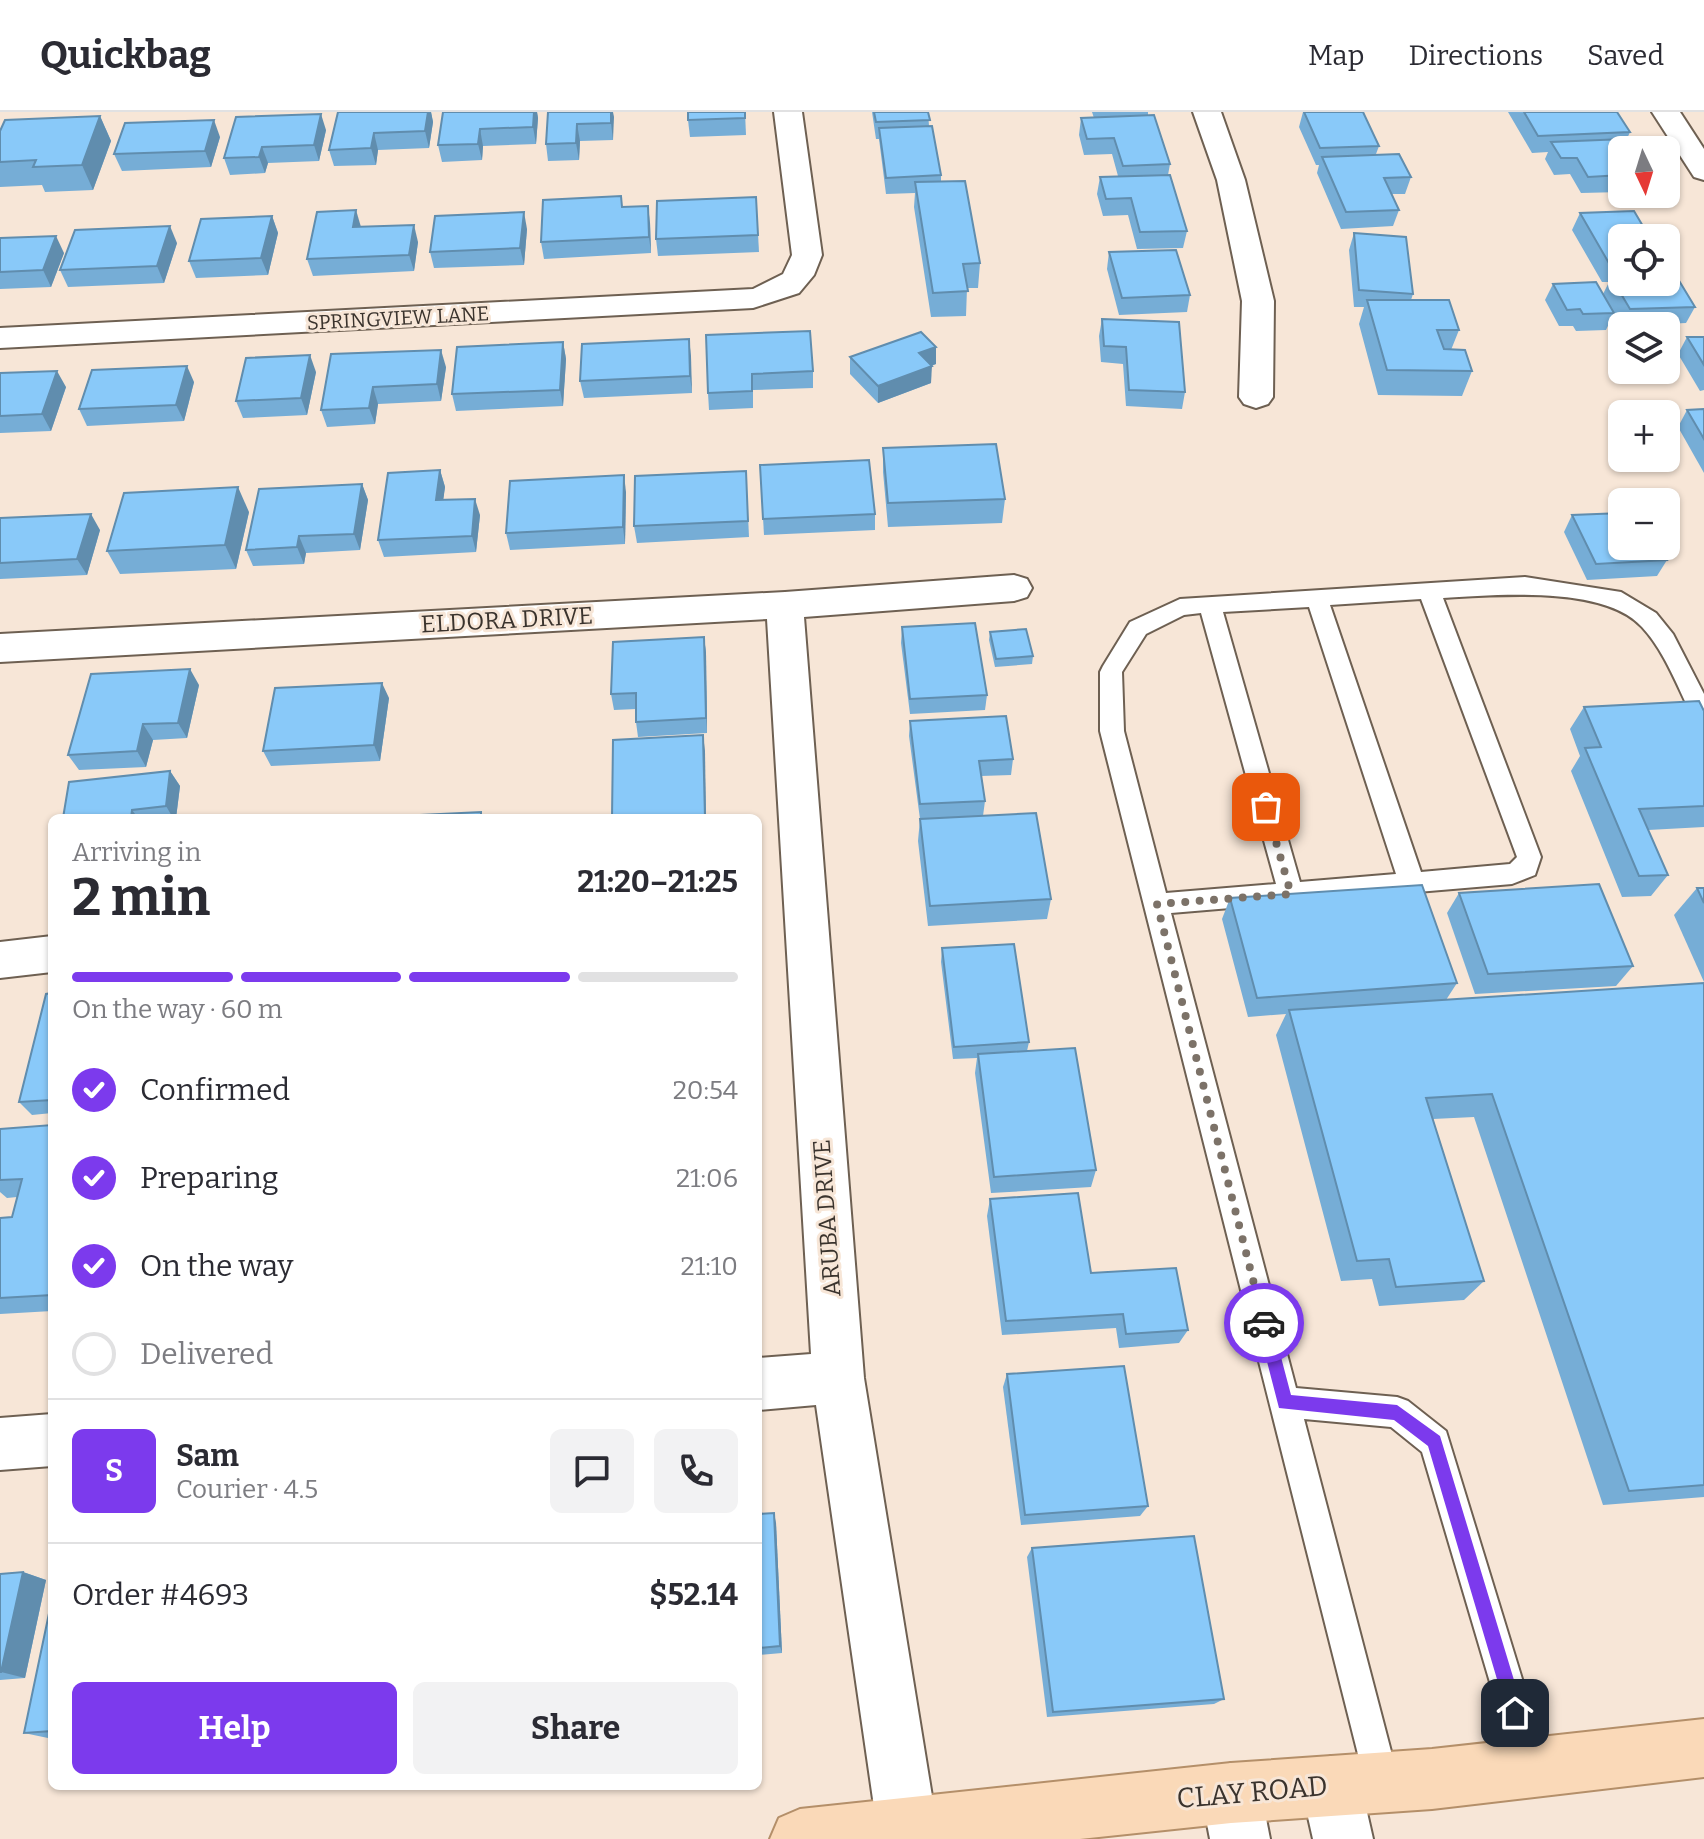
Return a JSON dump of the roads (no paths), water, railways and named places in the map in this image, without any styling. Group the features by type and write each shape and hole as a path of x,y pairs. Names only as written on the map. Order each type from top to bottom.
{"main road":[{"name":"CLAY ROAD","path":"800,1839 907,1827 1235,1816 1352,1802 1532,1767 1704,1748"}],"street":[{"name":"SPRINGVIEW LANE","path":"0,338 753,299 784,290 800,276 807,255 788,112"},
{"path":"1207,112 1231,180 1258,301 1256,397"},
{"path":"1666,112 1704,171"},
{"name":"ELDORA DRIVE","path":"0,648 785,605 1014,588"},
{"name":"ARUBA DRIVE","path":"785,605 838,1378 907,1827"},
{"path":"0,960 48,954"},
{"path":"762,1384 838,1378"},
{"path":"0,1444 48,1440"}],"lane":[{"path":"1352,1802 1285,1402 1112,731 1111,672 1138,628 1180,607 1525,585 1621,600 1648,619 1665,640 1704,717"},
{"path":"1157,904 1512,874 1526,868 1529,857 1429,591"},
{"path":"1317,599 1412,883"},
{"path":"1210,605 1291,894"},
{"path":"1285,1402 1397,1412 1435,1442 1532,1767"}]}
